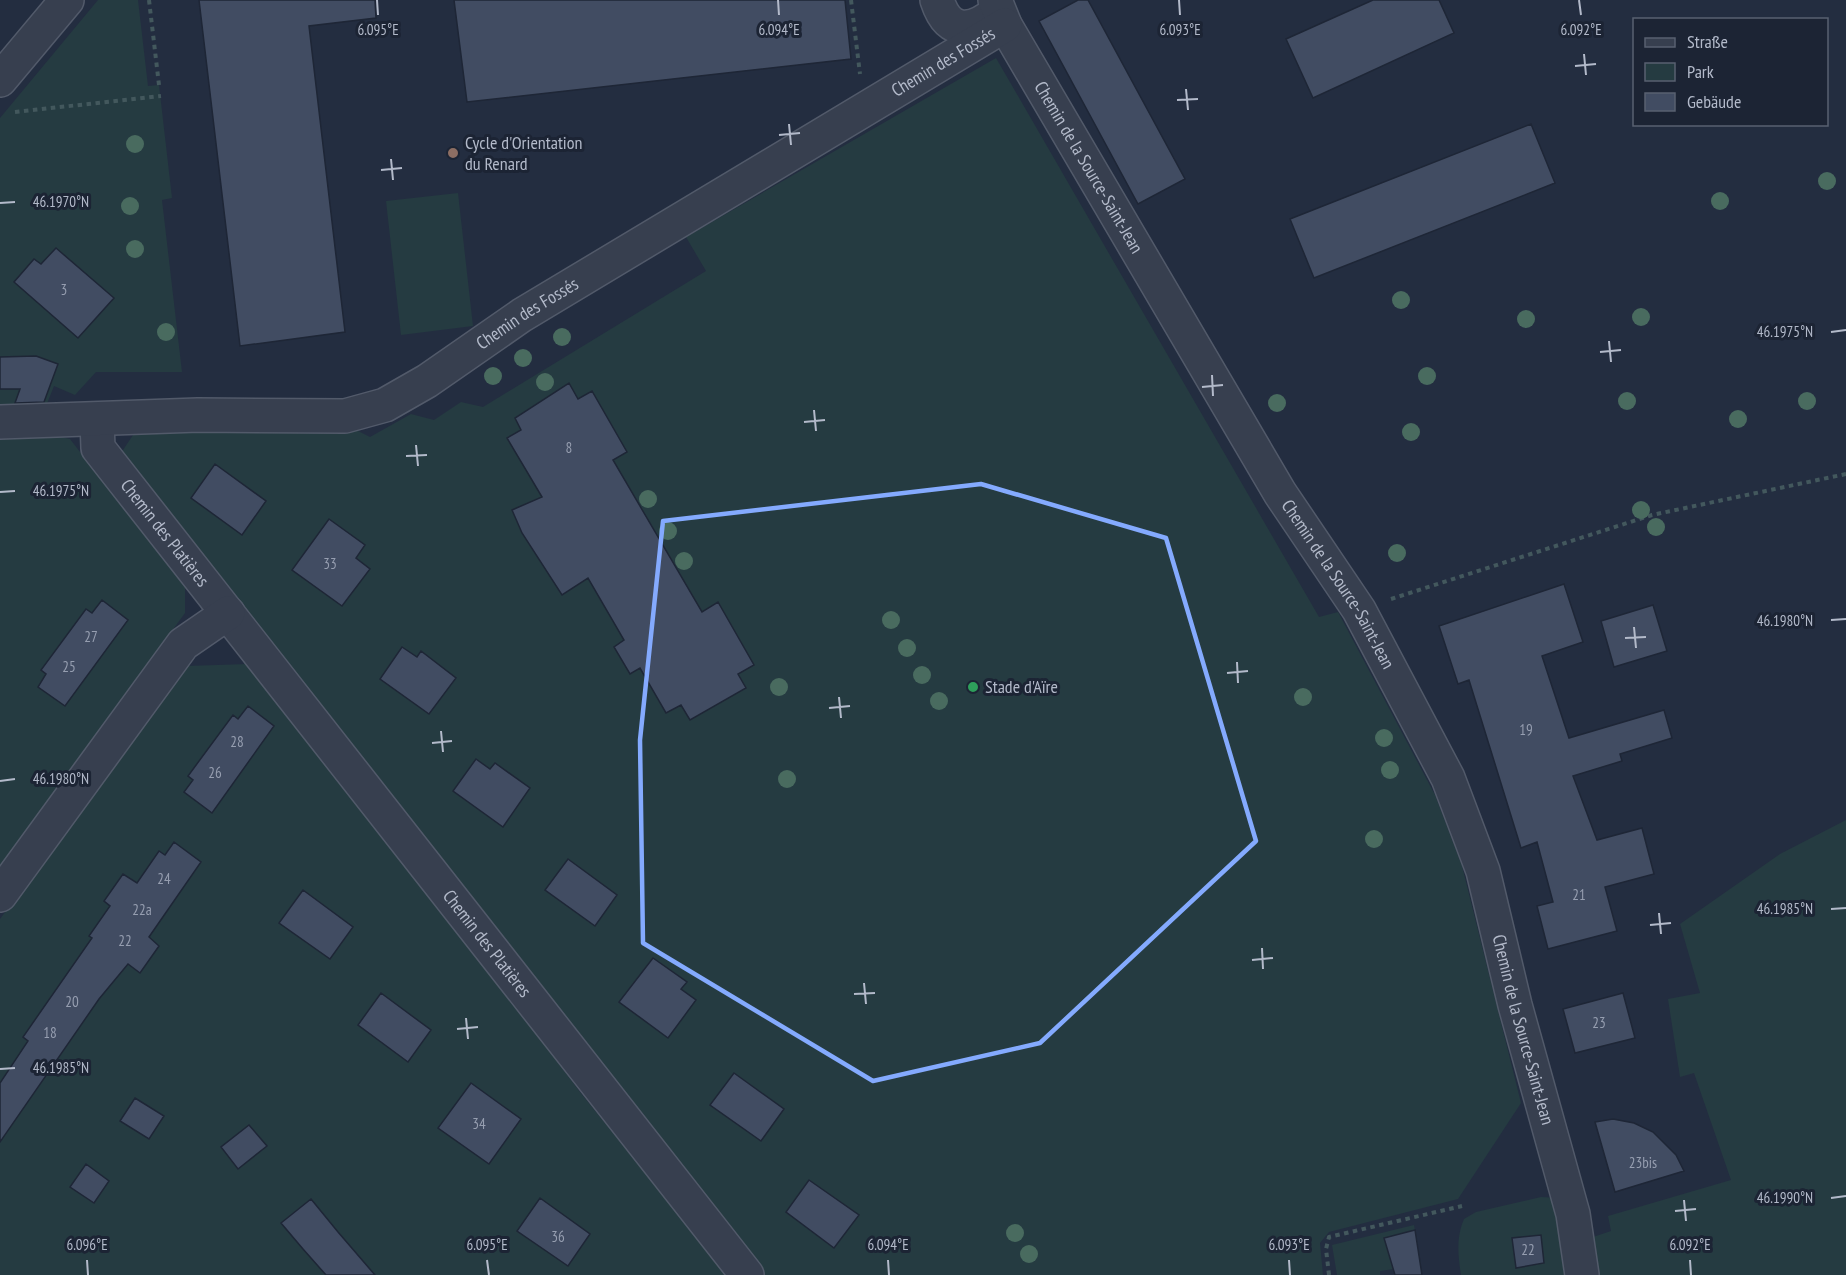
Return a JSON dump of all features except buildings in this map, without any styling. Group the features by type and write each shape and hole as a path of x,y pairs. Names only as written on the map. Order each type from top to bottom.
{"street":[{"path":"4,69 67,0"},
{"path":"937,0 941,12 954,25 970,29 1000,12"},
{"name":"Chemin des Fossés","path":"0,422 198,415 345,416 385,405 427,381 522,315 1000,12"},
{"name":"Chemin de la Source-Saint-Jean","path":"1000,12 1280,493 1359,610 1417,717 1467,824 1483,871 1515,1005 1573,1214 1582,1275"},
{"name":"Chemin des Platières","path":"97,420 98,448 747,1275"},
{"path":"0,895 183,644 228,614"}],"path":[{"path":"149,0 159,85"},
{"path":"851,0 859,69"},
{"path":"10,113 161,96"},
{"path":"1359,610 1652,515 1846,474"},
{"path":"1329,1275 1326,1249 1329,1237 1462,1206"}],"highlighted area":[{"path":"981,484 1166,538 1256,841 1040,1043 873,1081 643,943 640,740 663,521"}],"green space":[{"path":"98,0 138,0 148,86 159,85 172,198 162,200 182,372 96,372 75,395 54,386 46,406 0,407 0,118"},
{"name":"Stade d'Aïre","path":"996,58 1319,617 1338,612 1435,795 1462,866 1521,1103 1458,1199 1329,1232 1320,1243 1323,1275 765,1275 121,453 137,429 356,430 370,437 411,414 434,420 461,402 483,407 706,271 686,237"},
{"path":"458,193 473,326 401,335 386,201"},
{"path":"61,437 70,439 185,587 185,613 0,866 0,438"},
{"path":"248,664 501,986 580,1092 727,1275 0,1275 0,919 186,666"},
{"path":"1846,820 1846,1275 1595,1275 1590,1238 1611,1231 1608,1216 1731,1180 1694,1073 1680,1077 1668,999 1700,993 1680,924 1780,854"},
{"path":"1541,1197 1559,1198 1569,1275 1461,1275 1458,1247 1464,1219 1476,1212"},
{"path":"1414,1225 1421,1265 1380,1271 1380,1275 1337,1275 1332,1245"}],"place":[{"name":"Cycle d'Orientation du Renard","path":"453,153"},
{"name":"Stade d'Aïre","path":"973,687"}]}
